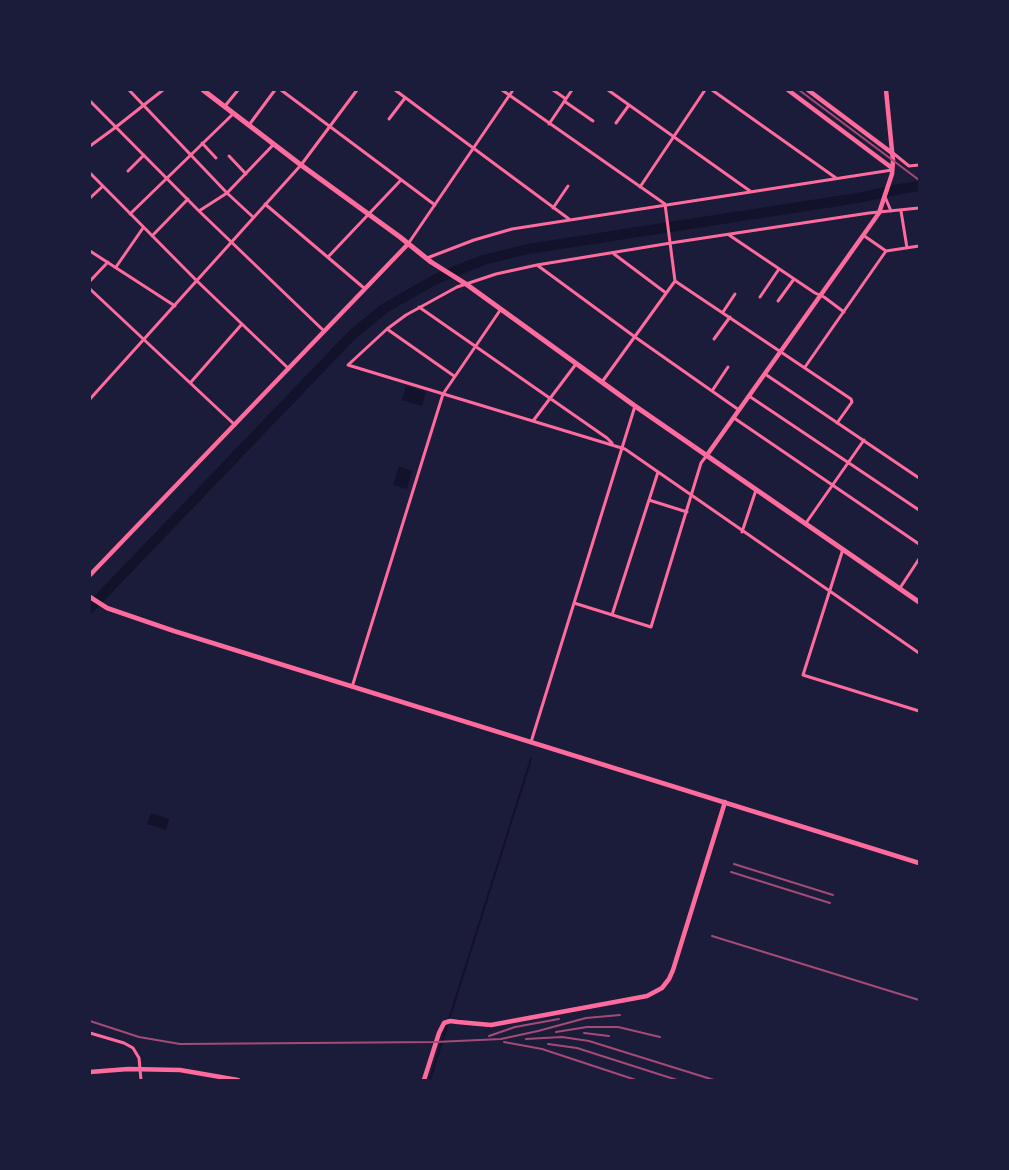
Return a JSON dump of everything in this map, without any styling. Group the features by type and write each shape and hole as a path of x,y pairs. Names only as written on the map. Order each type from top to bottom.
{"main road":[{"path":"203,90 429,260 466,284 635,406 919,602"}],"street":[{"path":"129,90 227,193 254,217"},
{"path":"90,146 163,90"},
{"path":"225,107 238,90"},
{"path":"249,125 275,90"},
{"path":"281,90 434,205"},
{"path":"90,399 301,165 357,90"},
{"path":"395,90 569,220"},
{"path":"502,90 665,204 675,281 602,382"},
{"path":"90,575 408,244 513,90"},
{"path":"553,90 593,121"},
{"path":"549,124 572,90"},
{"path":"608,90 750,191"},
{"path":"614,94 618,90"},
{"path":"640,187 705,90"},
{"path":"712,90 836,178"},
{"path":"788,90 892,169"},
{"path":"808,90 909,166 919,165"},
{"path":"574,603 651,627 700,464 879,213 892,169 886,90"},
{"path":"389,119 405,98"},
{"path":"90,101 231,242 325,332"},
{"path":"616,123 629,105"},
{"path":"130,214 233,113"},
{"path":"202,143 216,158"},
{"path":"200,211 227,193 274,144"},
{"path":"128,171 144,155"},
{"path":"229,156 246,174"},
{"path":"429,260 474,240 501,232 665,204 892,169"},
{"path":"90,173 143,228 289,369"},
{"path":"328,258 401,180"},
{"path":"90,198 102,186"},
{"path":"553,208 568,186"},
{"path":"884,197 891,211"},
{"path":"152,236 188,199"},
{"path":"265,204 364,288"},
{"path":"919,208 729,234 537,265 496,274 466,284 419,307 387,329 348,365 622,448 919,654"},
{"path":"901,211 907,248"},
{"path":"116,267 143,228"},
{"path":"729,234 844,312"},
{"path":"863,235 886,251 919,246"},
{"path":"90,250 175,306"},
{"path":"805,367 886,251"},
{"path":"613,254 666,293"},
{"path":"90,282 108,262"},
{"path":"537,265 739,410"},
{"path":"760,297 779,268"},
{"path":"778,301 794,279"},
{"path":"675,281 851,399 852,402 837,423"},
{"path":"90,290 235,425"},
{"path":"723,312 735,294"},
{"path":"419,307 610,440 612,445"},
{"path":"351,687 443,394 501,310"},
{"path":"714,339 730,317"},
{"path":"190,382 242,324"},
{"path":"387,329 454,376"},
{"path":"533,421 576,363"},
{"path":"712,391 728,368"},
{"path":"765,374 919,478"},
{"path":"749,396 919,510"},
{"path":"531,742 635,406"},
{"path":"734,418 919,544"},
{"path":"806,523 864,440"},
{"path":"612,615 658,472"},
{"path":"742,532 757,489"},
{"path":"649,500 687,512"},
{"path":"843,549 803,675 919,711"},
{"path":"900,588 919,559"},
{"path":"90,597 107,608 351,687 919,863"},
{"path":"424,1080 439,1033 444,1024 450,1021 491,1025 647,996 662,988 673,970 725,802"},
{"path":"90,1033 133,1048 139,1058 140,1080"},
{"path":"90,1072 140,1069 180,1070 238,1080"}],"shaded area":[{"path":"406,386 426,392 422,406 402,400"},
{"path":"399,466 412,471 407,489 393,485"},
{"path":"151,813 169,819 166,830 147,824"}],"waterway":[{"path":"90,608 353,334 385,308 436,279 483,260 528,249 858,198 919,186"},
{"path":"430,1080 531,759"}],"railway":[{"path":"799,90 919,180"},
{"path":"734,864 833,895"},
{"path":"731,872 830,903"},
{"path":"712,936 919,1000"},
{"path":"90,1021 139,1037 180,1044 436,1042 501,1039 586,1018 620,1015"},
{"path":"489,1036 515,1027 559,1019"},
{"path":"556,1032 587,1027 618,1027 660,1037"},
{"path":"584,1033 609,1036"},
{"path":"526,1039 562,1037 589,1041 714,1080"},
{"path":"504,1042 542,1049 636,1080"},
{"path":"548,1044 577,1048 677,1080"}]}
